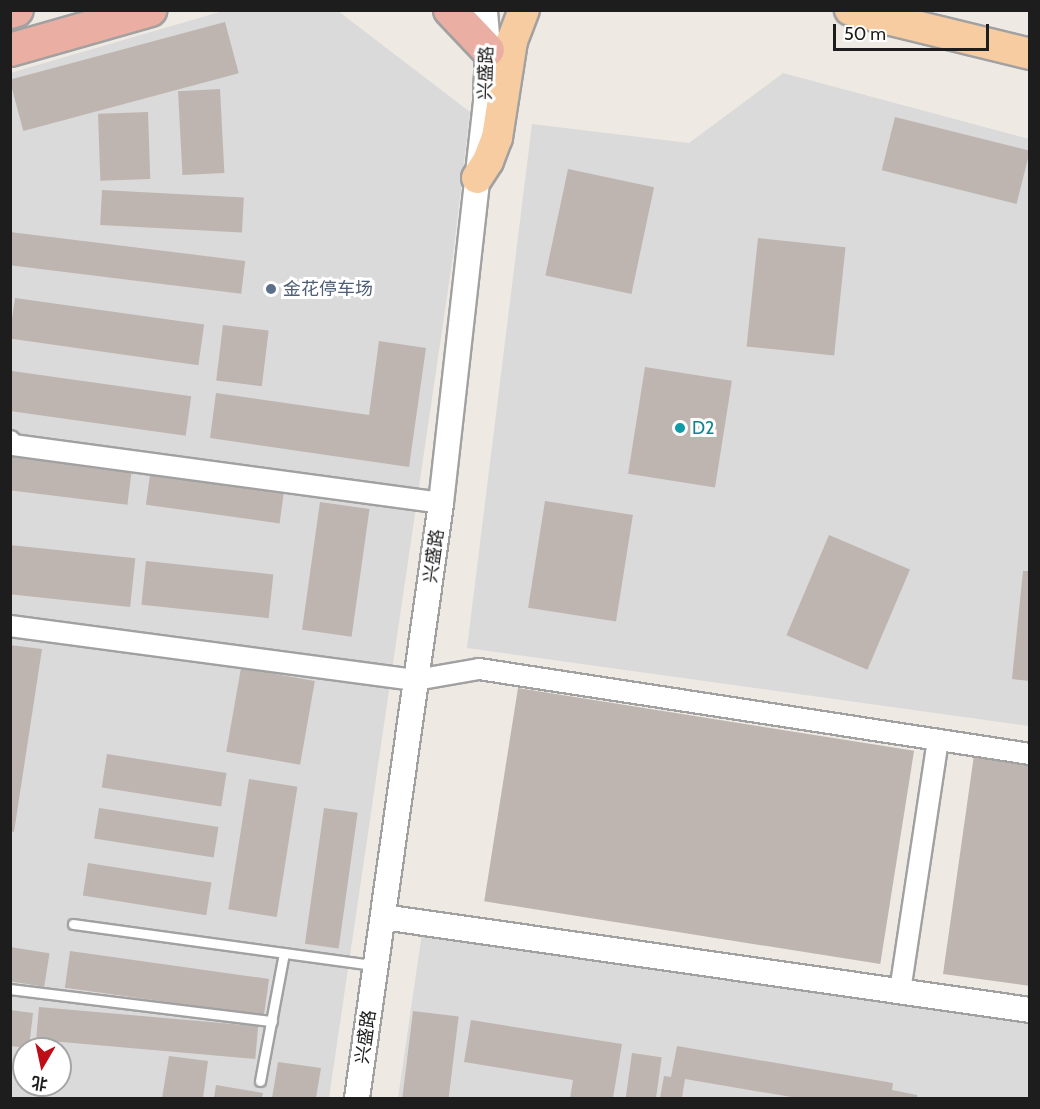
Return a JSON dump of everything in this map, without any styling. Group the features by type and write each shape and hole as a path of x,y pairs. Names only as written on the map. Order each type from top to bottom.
{"highway":[{"path":"10,12 17,10"},
{"path":"10,50 150,10"},
{"path":"450,10 488,50"}],"main road":[{"path":"477,178 488,161 496,138 512,40 524,10"},
{"path":"850,10 1029,54"},
{"path":"929,10 1029,36"}],"street":[{"name":"兴盛路","path":"357,1098 441,502 477,178 488,50 485,10"},
{"path":"10,441 13,445 441,502"},
{"path":"10,626 416,680 479,669 1029,754"},
{"path":"900,991 938,740"},
{"path":"383,917 1029,1010"}],"lane":[{"path":"73,924 376,965"},
{"path":"260,1081 284,953"},
{"path":"10,989 272,1021"}],"shaded area":[{"path":"223,11 338,11 470,112 453,256 329,1098 11,1098 10,73"},
{"path":"783,73 1029,139 1029,726 467,648 532,124 689,143"},
{"path":"422,933 1029,1020 1029,1098 398,1098"}],"building":[{"path":"225,22 239,73 23,131 10,80"},
{"path":"220,89 224,173 182,175 178,91"},
{"path":"148,112 150,179 100,181 98,114"},
{"path":"895,117 1030,151 1017,204 882,170"},
{"path":"568,169 654,187 631,294 545,276"},
{"path":"102,190 244,197 242,232 100,225"},
{"path":"10,232 245,261 241,294 10,265"},
{"path":"758,238 846,247 834,356 747,346"},
{"path":"15,298 204,325 198,365 10,339"},
{"path":"223,325 269,331 262,386 216,381"},
{"path":"379,341 426,348 409,467 210,438 216,393 369,415"},
{"name":"D2","path":"645,367 732,381 715,487 628,474"},
{"path":"12,371 191,396 186,436 10,411"},
{"path":"10,452 132,467 127,505 10,490"},
{"path":"151,468 285,487 280,523 146,505"},
{"path":"545,501 633,515 616,622 528,608"},
{"path":"320,502 370,509 352,637 302,630"},
{"path":"829,535 910,569 867,670 786,635"},
{"path":"10,545 135,558 130,607 10,594"},
{"path":"146,561 273,574 269,618 141,605"},
{"path":"1023,571 1030,571 1030,681 1012,679"},
{"path":"10,645 42,649 14,832 10,831"},
{"path":"241,668 315,681 300,765 226,752"},
{"path":"518,688 914,751 880,964 484,901"},
{"path":"107,754 227,773 221,807 102,788"},
{"path":"974,755 1030,763 1030,986 943,974"},
{"path":"249,779 297,787 277,917 228,909"},
{"path":"99,808 219,827 214,858 94,839"},
{"path":"324,808 358,813 339,948 305,944"},
{"path":"88,863 211,883 206,915 83,896"},
{"path":"10,947 50,953 44,987 10,981"},
{"path":"70,951 269,979 264,1016 65,988"},
{"path":"39,1007 258,1026 255,1059 72,1043 72,1037 36,1037"},
{"path":"10,1010 33,1013 30,1037 12,1037 12,1046 10,1046"},
{"path":"413,1011 459,1017 449,1098 402,1098"},
{"path":"471,1020 622,1044 613,1098 570,1098 573,1080 464,1062"},
{"path":"677,1046 893,1083 892,1090 917,1095 917,1098 797,1098 685,1079 682,1098 660,1098 664,1076 671,1077"},
{"path":"632,1053 662,1057 656,1098 626,1098"},
{"path":"169,1056 208,1061 203,1098 162,1098"},
{"path":"278,1062 321,1068 316,1098 272,1098"},
{"path":"216,1085 263,1093 262,1098 214,1098"}],"place":[{"name":"金花停车场","path":"271,289"},
{"name":"D2","path":"680,428"}]}
